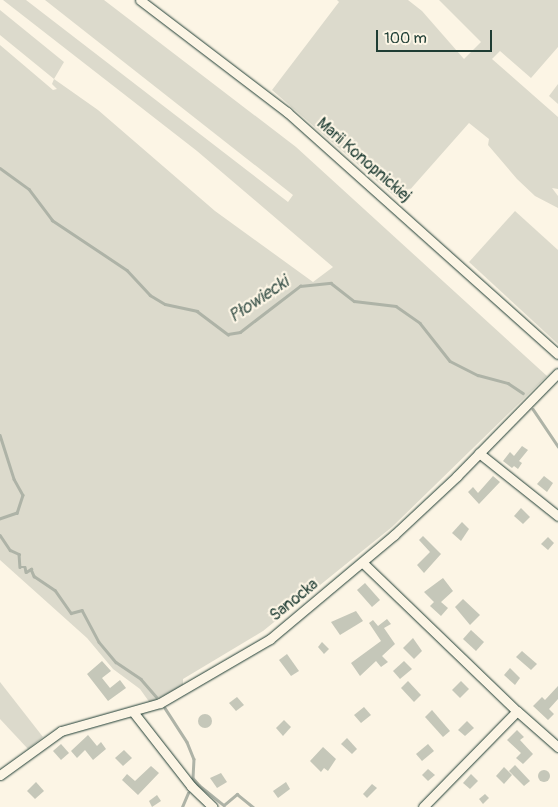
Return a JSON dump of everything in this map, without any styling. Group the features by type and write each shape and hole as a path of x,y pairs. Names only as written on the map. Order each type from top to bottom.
{"street":[{"name":"Marii Konopnickiej","path":"140,0 287,112 558,354"},
{"name":"Sanocka","path":"0,775 61,731 134,713 160,703 270,639 363,564 479,453 558,373"},
{"path":"479,453 558,516"},
{"path":"363,564 516,711 558,747"},
{"path":"423,807 516,711"},
{"path":"134,713 191,786 213,807"}],"shaded area":[{"path":"3,0 26,0 288,202 293,195 45,0 104,0 296,147 547,376 392,527 263,631 183,679 183,685 150,703 140,689 113,669 87,638 0,560 0,45 53,90 57,89 52,84 54,79 98,110 215,211 313,282 333,267 197,151"},
{"path":"337,0 408,0 422,11 464,59 481,42 439,0 558,0 558,47 531,78 500,51 492,59 558,117 558,189 552,188 558,196 558,208 535,196 517,179 488,145 489,139 469,123 400,201 272,90 339,2"},
{"path":"0,10 64,62 54,79 0,35"},
{"path":"558,84 558,104 549,96"},
{"path":"515,211 558,250 558,344 469,262"},
{"path":"0,682 43,737 28,749 0,719"}],"building":[{"path":"522,446 528,450 519,461 522,463 518,469 514,466 512,468 503,461 510,452 514,456"},
{"path":"493,476 500,482 479,504 468,492 473,487 478,493"},
{"path":"544,476 553,483 547,492 537,484"},
{"path":"521,508 530,517 523,524 514,516"},
{"path":"462,522 469,529 461,541 452,533"},
{"path":"423,536 441,554 424,573 417,565 430,552 419,540"},
{"path":"548,537 554,543 548,550 541,544"},
{"path":"443,578 453,591 441,602 448,608 441,616 430,606 434,602 424,592"},
{"path":"365,583 380,600 372,607 357,590"},
{"path":"463,599 480,615 470,625 455,607"},
{"path":"356,611 363,621 340,635 331,622"},
{"path":"387,619 391,624 384,628 395,644 382,656 388,662 381,667 376,661 360,676 351,663 381,641 369,623 373,620 378,626"},
{"path":"471,630 484,642 476,651 463,639"},
{"path":"413,638 422,651 414,659 403,648"},
{"path":"322,642 329,649 324,654 318,647"},
{"path":"522,651 537,664 531,670 516,657"},
{"path":"287,654 299,671 291,676 279,660"},
{"path":"102,661 111,671 102,678 110,688 120,680 126,688 108,701 87,674"},
{"path":"404,661 412,669 400,679 393,671"},
{"path":"510,668 520,678 515,685 504,675"},
{"path":"408,681 421,695 414,702 401,688"},
{"path":"461,681 469,689 460,698 452,690"},
{"path":"558,686 558,699 549,709 554,714 548,720 533,706 542,697 545,700"},
{"path":"237,697 244,705 236,711 229,703"},
{"path":"364,707 371,715 361,723 354,715"},
{"path":"432,710 450,731 443,737 425,717"},
{"path":"202,714 208,714 212,721 208,728 202,728 198,724 198,718"},
{"path":"284,720 291,727 283,736 276,728"},
{"path":"467,721 474,728 465,736 458,730"},
{"path":"517,730 524,737 520,740 533,754 523,764 516,758 521,753 507,740"},
{"path":"88,735 97,746 101,742 106,749 93,760 85,750 77,758 71,751"},
{"path":"347,738 357,749 352,754 341,744"},
{"path":"61,744 69,753 61,760 53,751"},
{"path":"428,744 434,751 422,761 416,754"},
{"path":"323,747 336,759 328,771 324,768 321,772 310,761"},
{"path":"124,750 132,758 123,766 115,758"},
{"path":"515,765 530,781 524,786 509,771"},
{"path":"151,766 159,773 138,795 122,780 127,774 135,781"},
{"path":"504,767 512,775 504,784 496,776"},
{"path":"428,769 435,775 428,781 422,775"},
{"path":"542,770 546,770 550,776 546,782 542,782 538,778 538,774"},
{"path":"221,773 227,782 217,788 210,778"},
{"path":"471,774 478,781 470,789 463,783"},
{"path":"36,782 44,791 35,799 27,791"},
{"path":"286,782 290,789 278,798 273,791"},
{"path":"372,784 377,788 367,798 363,794"},
{"path":"485,794 489,798 483,804 479,799"},
{"path":"157,795 161,801 152,807 149,801"}],"waterway":[{"name":"Płowiecki","path":"0,168 29,189 52,220 127,270 150,295 165,304 197,311 228,334 240,332 300,286 331,283 354,301 396,306 420,323 450,361 478,375 508,383 523,393"},
{"name":"Płowiecki","path":"533,409 558,446"},
{"path":"0,435 14,479 23,495 17,513 0,519"},
{"path":"0,535 10,550 19,554 20,567 25,567 26,572 31,569 34,576 55,590 71,613 82,610 99,642 116,662 141,679 156,696"},
{"path":"165,708 187,742 194,759 193,778 199,785 224,805 237,794 253,807"},
{"path":"182,807 188,793"}]}
